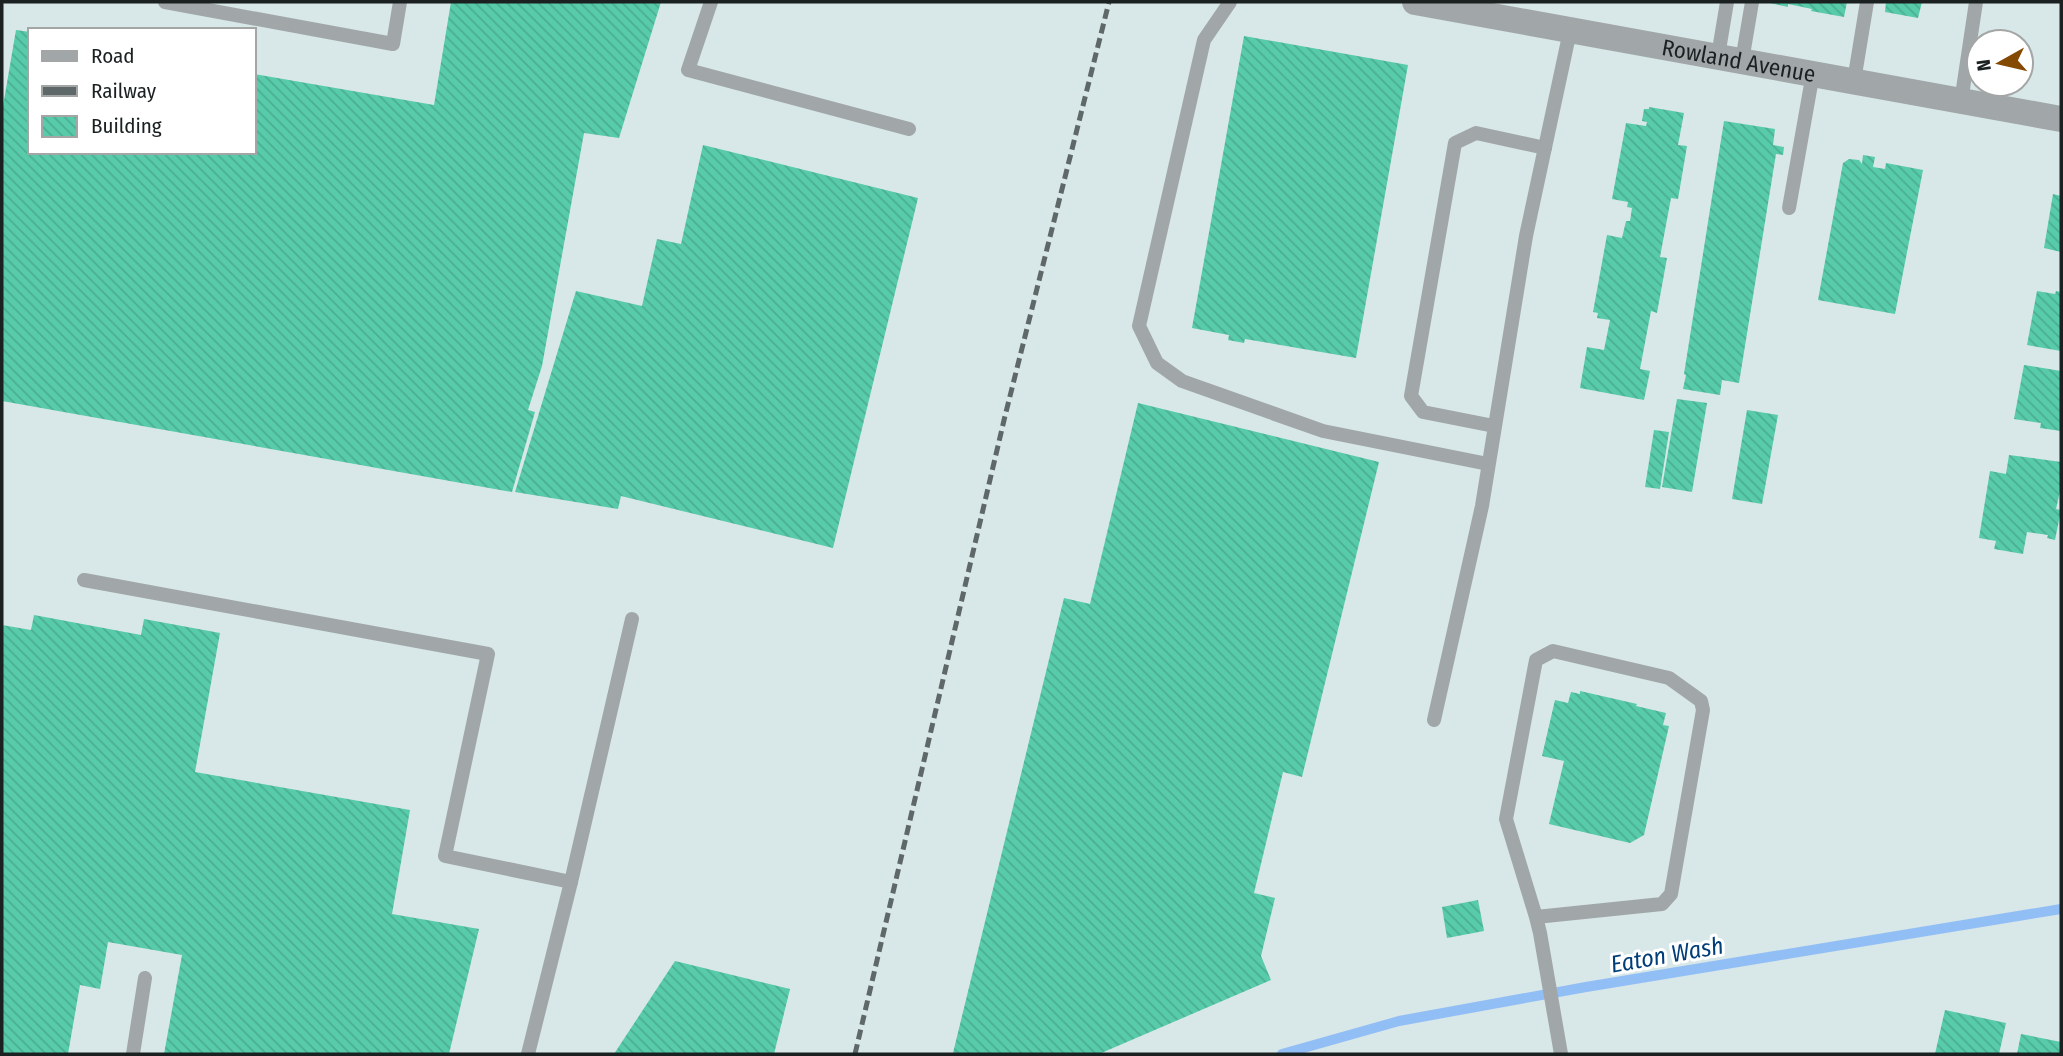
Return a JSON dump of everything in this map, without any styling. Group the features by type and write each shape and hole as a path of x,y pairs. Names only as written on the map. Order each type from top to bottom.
{"street":[{"name":"Rowland Avenue","path":"1415,2 1511,11 1570,31 2061,119"}],"lane":[{"path":"165,2 393,44 400,2"},
{"path":"711,2 688,70 909,129"},
{"path":"1230,2 1204,40 1139,326 1157,362 1182,382 1323,431 1488,464"},
{"path":"1727,2 1730,59"},
{"path":"1730,59 1752,2"},
{"path":"1854,81 1867,2"},
{"path":"1961,102 1976,2"},
{"path":"1434,719 1482,506 1526,236 1570,31"},
{"path":"1789,208 1813,73"},
{"path":"1494,426 1423,412 1410,396 1450,170 1455,143 1476,133 1545,148"},
{"path":"84,580 488,654 445,856 571,882"},
{"path":"528,1054 632,620"},
{"path":"1536,917 1662,904 1671,894 1703,710 1701,701 1669,678 1553,651 1536,660 1506,820 1536,917 1541,933 1561,1054"},
{"path":"133,1054 145,978"}],"building":[{"path":"451,2 661,2 619,138 584,133 542,366 528,410 535,412 512,492 2,401 2,112 16,30 28,32 28,154 256,154 256,74 434,105"},
{"path":"1765,2 1847,2 1844,17 1788,4 1788,7"},
{"path":"1886,2 1922,2 1918,18 1885,12"},
{"path":"1244,36 1408,65 1356,358 1245,339 1244,343 1228,340 1229,335 1192,328"},
{"path":"1649,107 1684,113 1678,145 1687,146 1678,199 1671,198 1660,257 1667,258 1657,313 1651,311 1640,369 1650,371 1644,400 1580,388 1587,347 1604,350 1610,320 1597,318 1598,313 1593,312 1607,235 1622,238 1626,221 1630,221 1632,208 1627,207 1628,202 1612,199 1626,123 1646,126 1647,122 1642,121 1644,109"},
{"path":"1724,121 1775,129 1773,145 1784,147 1783,155 1776,154 1739,383 1722,380 1720,395 1683,389"},
{"path":"703,145 918,198 833,548 621,496 618,509 515,492 576,291 642,306 657,239 681,244"},
{"path":"1863,155 1875,157 1873,167 1885,169 1886,163 1923,170 1895,314 1818,300 1843,163 1849,159 1859,160 1862,164"},
{"path":"2053,194 2061,196 2061,252 2044,248"},
{"path":"2037,291 2055,294 2056,291 2061,292 2061,351 2027,345"},
{"path":"2024,365 2061,371 2061,431 2040,428 2041,423 2014,419"},
{"path":"1677,399 1707,403 1692,492 1662,487"},
{"path":"1138,403 1379,462 1302,777 1283,772 1254,893 1275,898 1261,956 1271,980 1099,1054 953,1053 1064,598 1090,604"},
{"path":"1747,410 1778,415 1762,504 1732,499"},
{"path":"1654,430 1669,432 1660,489 1645,487"},
{"path":"2009,455 2061,462 2061,487 2056,509 2061,510 2055,540 2047,538 2048,535 2027,532 2023,554 1994,549 1996,541 1979,538 1990,471 2006,474"},
{"path":"34,615 141,635 144,619 220,633 195,772 410,810 392,914 479,929 449,1054 164,1054 182,955 108,942 100,989 80,985 68,1054 2,1054 2,625 31,630"},
{"path":"1580,691 1666,713 1663,725 1669,726 1644,835 1630,843 1549,824 1564,761 1542,756 1555,700 1568,703 1571,692 1580,694"},
{"path":"1478,900 1484,931 1447,938 1442,907"},
{"path":"675,961 790,989 774,1054 614,1054"},
{"path":"1945,1010 2006,1023 1999,1054 1935,1054"},
{"path":"2021,1034 2061,1042 2061,1054 2017,1054"}],"waterway":[{"name":"Eaton Wash","path":"1282,1054 1399,1021 1586,987 2061,909"}],"railway":[{"path":"855,1054 1005,416 1109,2"}]}
